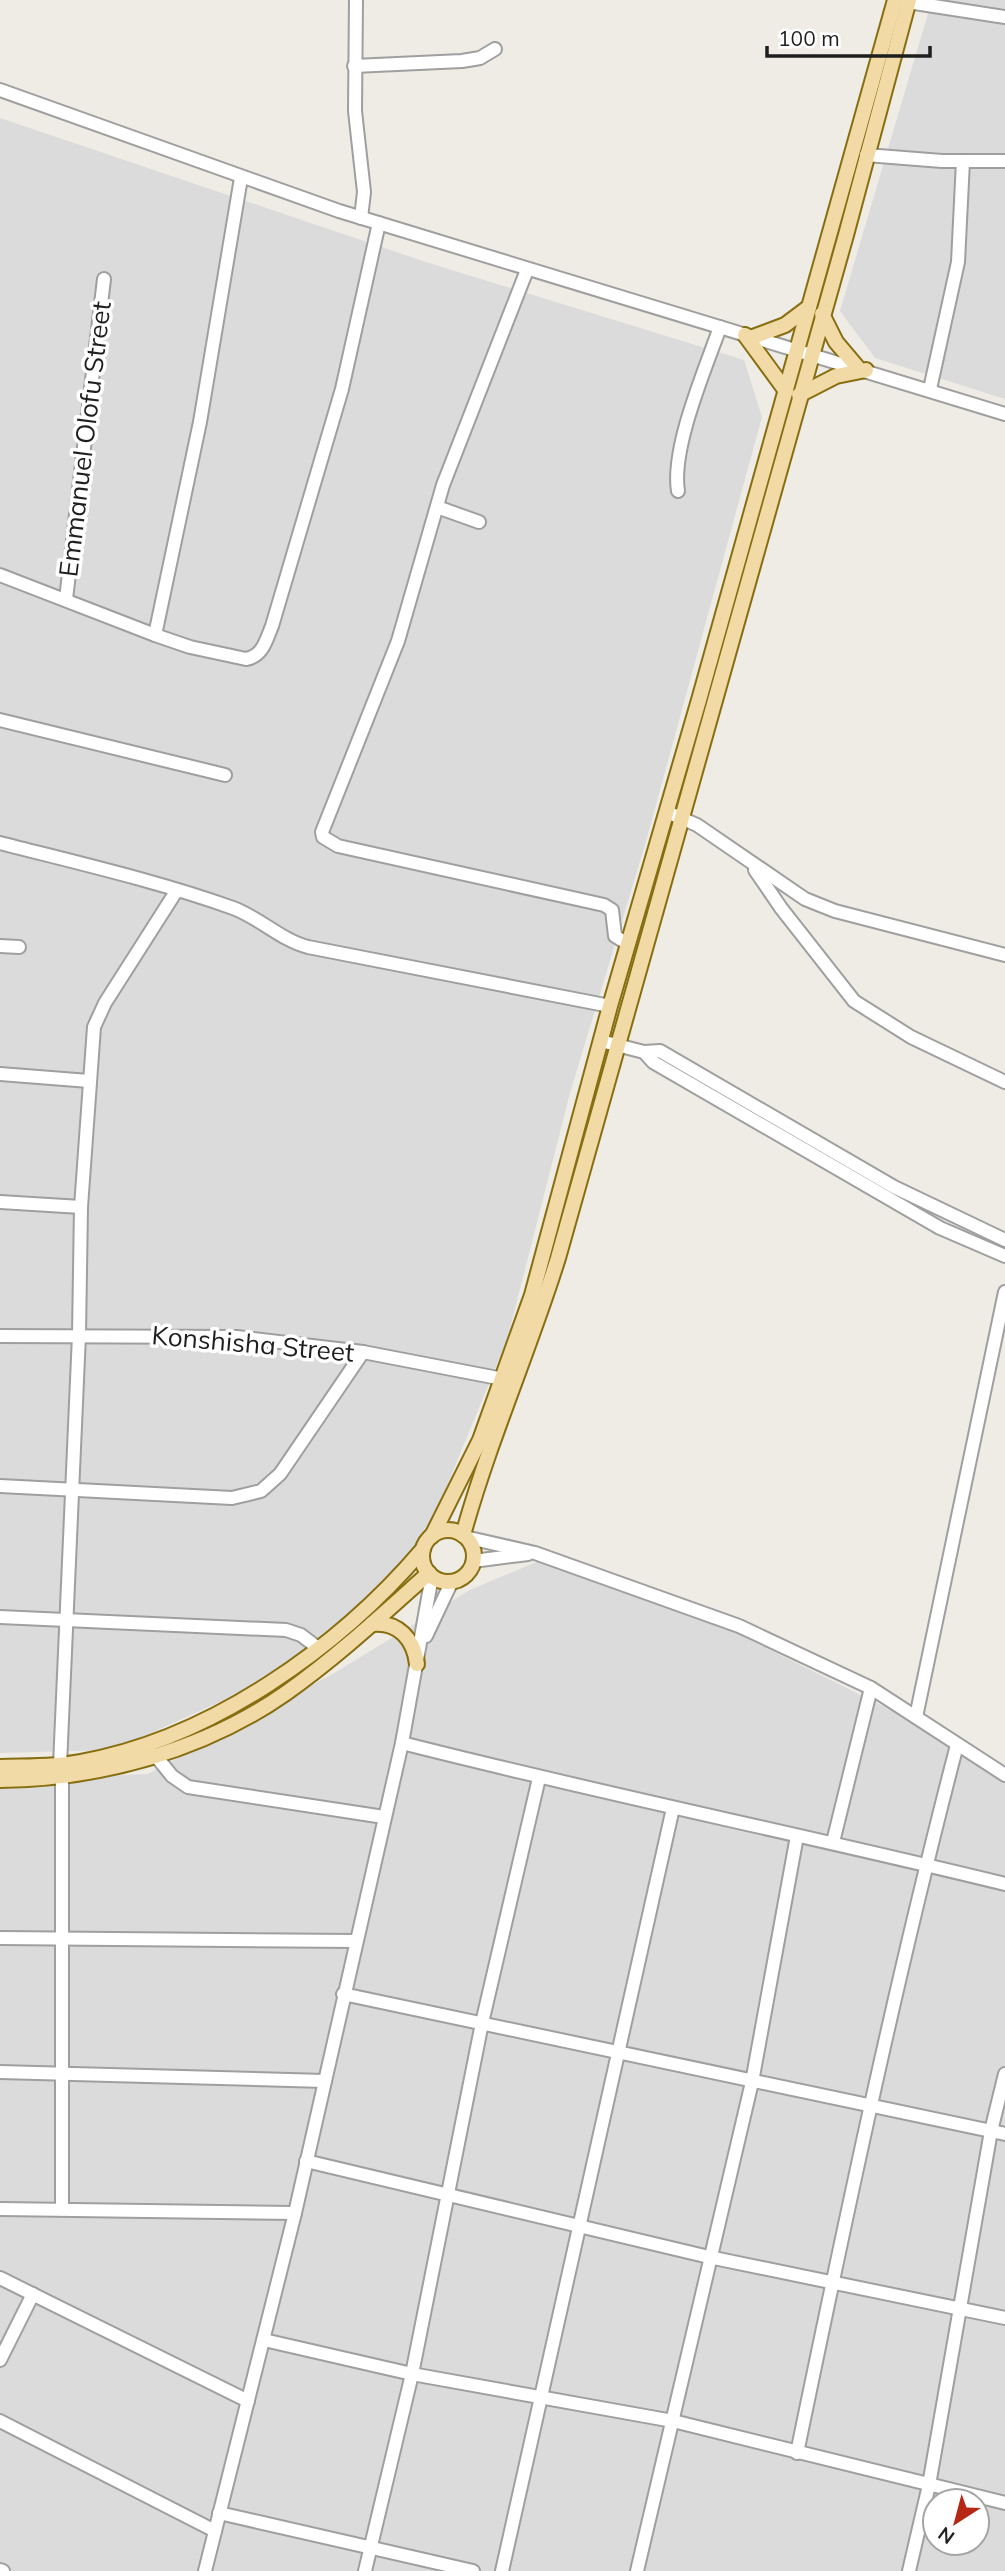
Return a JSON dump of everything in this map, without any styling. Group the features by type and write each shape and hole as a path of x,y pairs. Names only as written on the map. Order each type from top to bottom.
{"main road":[{"path":"793,393 749,336 785,325 816,310 866,155 904,1"},
{"path":"464,1536 479,1476 517,1382 547,1293 681,817 804,353 904,1"},
{"path":"793,393 862,369 836,342 816,310"},
{"path":"0,1767 61,1772 212,1716 270,1683 318,1648 382,1595 432,1536 466,1471 503,1380 538,1277 610,1006 793,393"},
{"path":"423,1549 423,1562 430,1574 452,1581 466,1574 473,1561 472,1548 464,1536 447,1530 432,1536"},
{"path":"0,1780 112,1769 155,1755 256,1711 285,1693 372,1625 430,1574"},
{"path":"372,1625 387,1624 404,1633 413,1647 417,1664"}],"street":[{"path":"356,0 355,111 363,174 361,218"},
{"path":"904,1 1005,17"},
{"path":"354,66 462,61 480,58 495,49"},
{"path":"0,90 241,178 361,218 1005,414"},
{"path":"866,155 1005,161"},
{"path":"930,389 958,262 963,161"},
{"path":"155,635 202,410 241,178"},
{"path":"0,575 190,647 246,659 255,657 263,647 342,389 379,223"},
{"path":"527,270 436,507 398,641 324,823 323,837 338,846 604,905 612,909 615,936 628,944"},
{"name":"Emmanuel Olofu Street","path":"66,599 104,279"},
{"path":"678,491 675,476 679,453 720,327"},
{"path":"436,507 478,522"},
{"path":"0,720 225,775"},
{"path":"667,813 681,817 805,899 835,911 1005,955"},
{"path":"0,843 177,890 250,914 292,942 308,947 610,1006"},
{"path":"752,864 775,900 855,1001 911,1037 1005,1082"},
{"path":"62,2209 64,2072 59,1938 61,1772 65,1623 79,1335 81,1207 89,1081 94,1027 99,1014 177,890"},
{"path":"0,946 19,947"},
{"path":"601,1041 644,1052 660,1051 894,1187 1005,1240"},
{"path":"644,1052 653,1062 940,1228 1005,1256"},
{"path":"0,1074 89,1081"},
{"path":"0,1202 81,1207"},
{"path":"916,1717 1005,1292"},
{"name":"Konshisha Street","path":"0,1336 237,1337 363,1352 503,1380"},
{"path":"0,1486 232,1498 250,1496 280,1474 363,1352"},
{"path":"464,1536 535,1553 739,1626 871,1688 1005,1775"},
{"path":"473,1561 535,1553"},
{"path":"205,2571 295,2213 402,1743 421,1646 430,1574"},
{"path":"421,1646 452,1581"},
{"path":"0,1618 65,1623 166,1623 286,1630 301,1635 318,1648"},
{"path":"833,1842 871,1688"},
{"path":"402,1743 538,1778 833,1842 1005,1884"},
{"path":"797,2452 870,2107 926,1865 957,1745"},
{"path":"155,1755 172,1776 188,1787 384,1817"},
{"path":"365,2571 412,2374 482,2023 538,1778"},
{"path":"502,2571 621,2052 673,1808"},
{"path":"637,2571 752,2082 797,1836"},
{"path":"0,1938 356,1941"},
{"path":"343,1994 1005,2134"},
{"path":"0,2072 324,2081"},
{"path":"909,2571 929,2485 991,2131 1005,2074"},
{"path":"306,2161 709,2257 1005,2318"},
{"path":"0,2209 295,2213"},
{"path":"0,2278 248,2401"},
{"path":"0,2360 33,2294"},
{"path":"264,2340 412,2374 673,2421 1005,2503"},
{"path":"0,2421 215,2531"},
{"path":"219,2513 473,2571"}],"shaded area":[{"path":"932,0 1005,0 1005,399 875,358 840,311"},
{"path":"0,118 426,262 744,360 762,417 645,845 570,1093 507,1340 424,1541 341,1624 263,1682 114,1750 0,1753"},
{"path":"541,1560 718,1624 913,1721 1005,1782 1005,2571 0,2571 0,1780 148,1774 336,1672 470,1590"}]}
